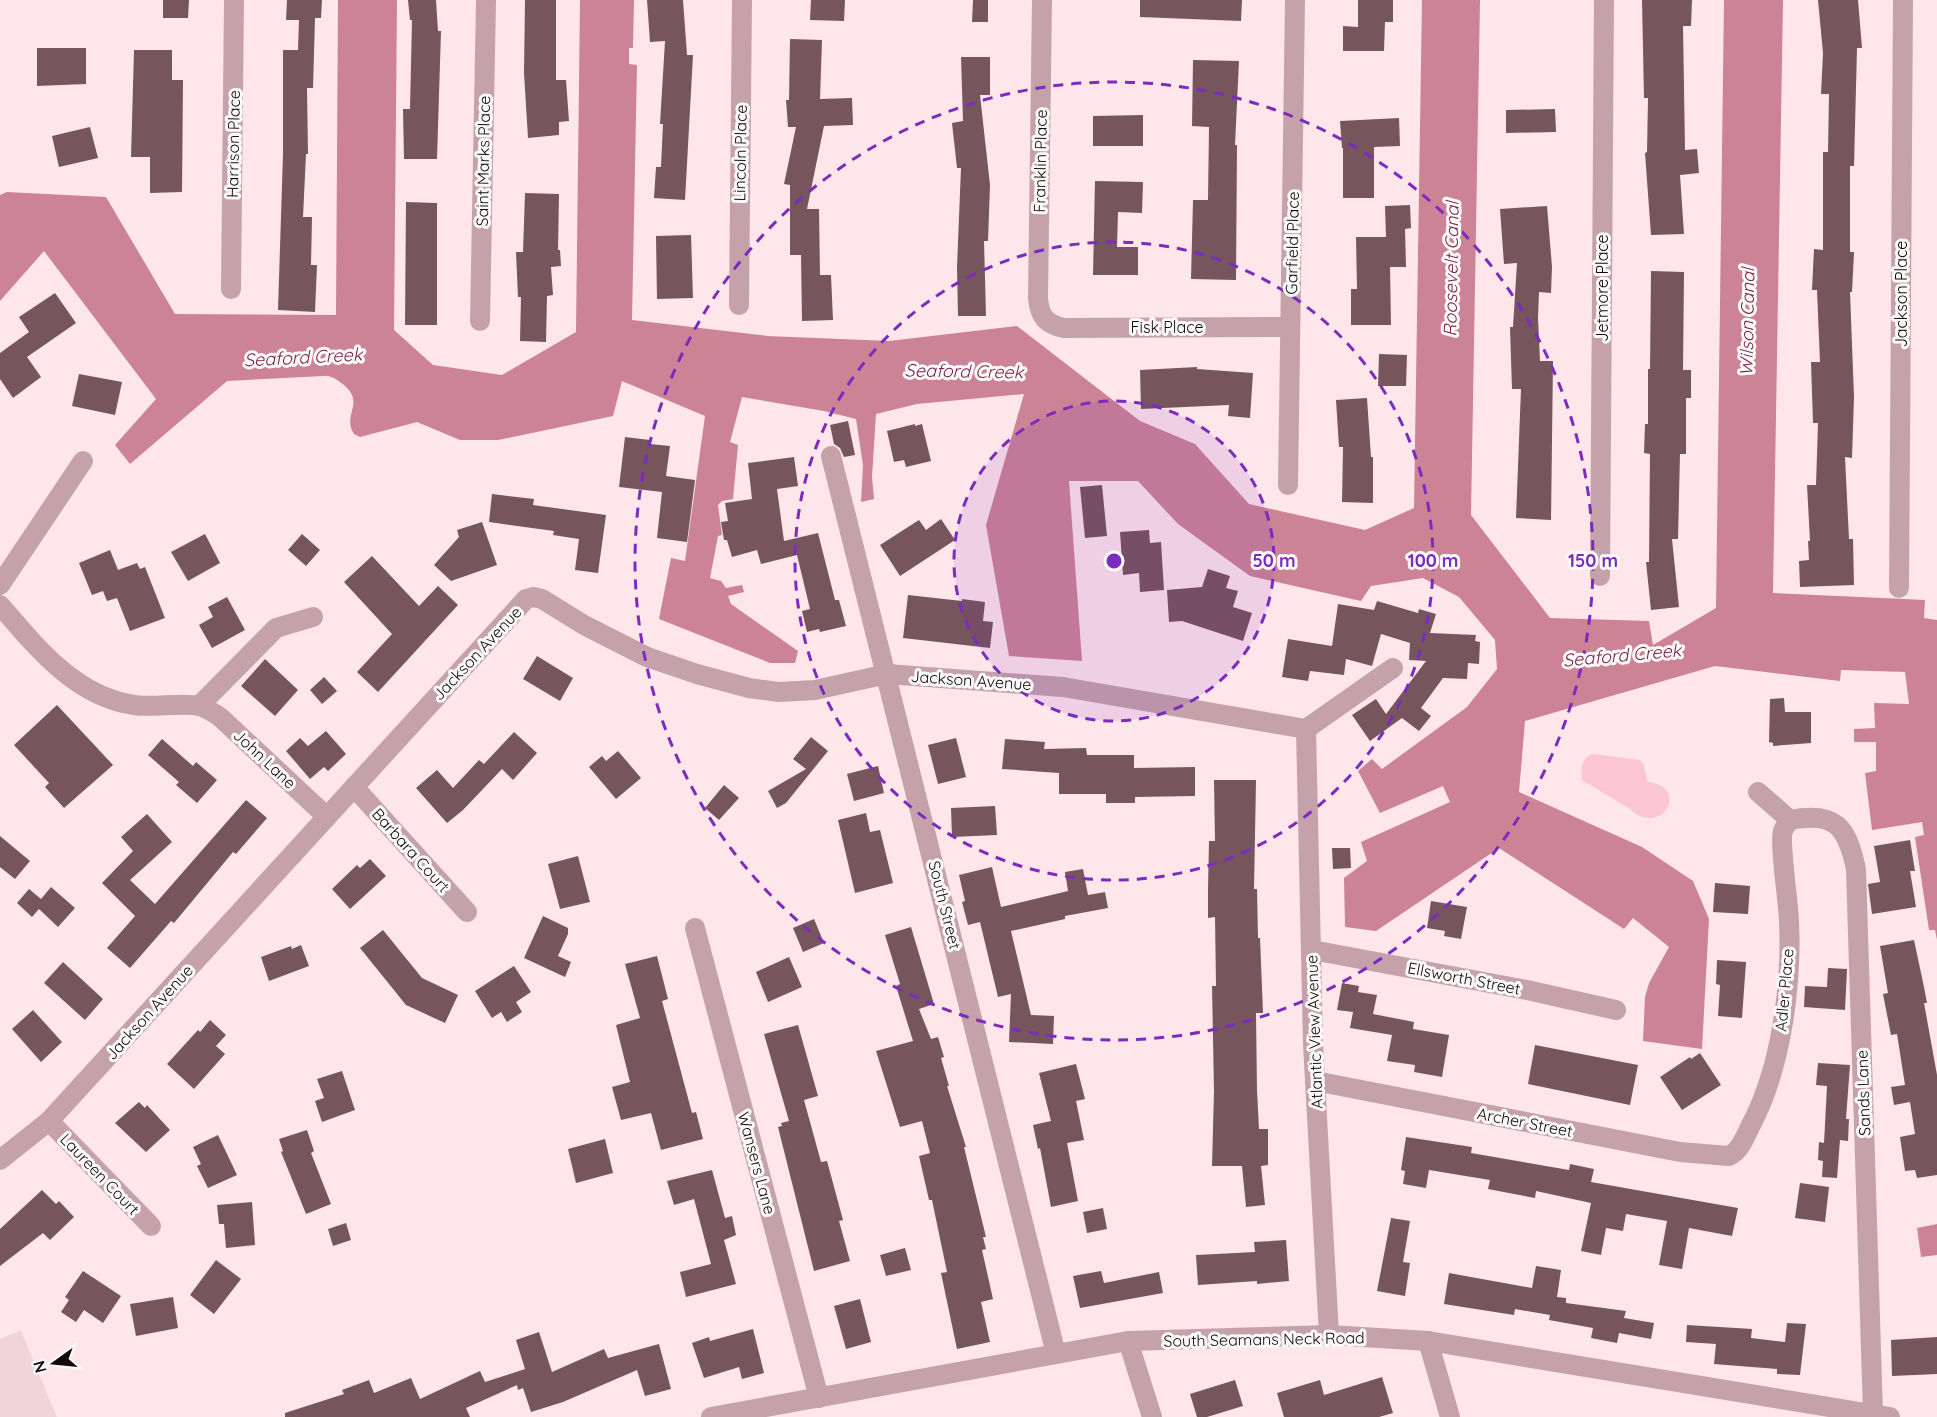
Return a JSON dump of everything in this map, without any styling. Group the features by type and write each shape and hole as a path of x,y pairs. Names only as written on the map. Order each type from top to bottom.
{"street":[{"name":"Harrison Place","path":"231,289 234,0"},
{"name":"Saint Marks Place","path":"480,321 486,0"},
{"name":"Lincoln Place","path":"739,305 741,0"},
{"name":"Franklin Place","path":"1042,0 1038,299 1039,310 1044,320"},
{"name":"Garfield Place","path":"1288,485 1295,0"},
{"name":"Jetmore Place","path":"1600,576 1604,0"},
{"name":"Jackson Place","path":"1899,588 1904,0"},
{"name":"Fisk Place","path":"1044,320 1064,328 1290,327"},
{"name":"South Street","path":"831,456 1056,1354"},
{"path":"0,585 83,461"},
{"name":"Jackson Avenue","path":"0,1160 49,1121 526,599 533,597 542,599 584,625 647,657 749,688 779,692 815,690 887,674 1064,687 1306,729"},
{"name":"John Lane","path":"0,605 48,659 86,688 111,700 135,705 199,706 220,717 327,817"},
{"path":"199,706 276,628 313,617"},
{"path":"1306,729 1393,668"},
{"name":"Atlantic View Avenue","path":"1306,729 1314,1082 1329,1335"},
{"name":"Barbara Court","path":"354,787 467,912"},
{"path":"1758,792 1790,820"},
{"name":"Sands Lane","path":"1790,820 1806,817 1820,818 1836,825 1843,831 1851,845 1856,869 1881,1416"},
{"name":"Adler Place","path":"1736,1154 1755,1116 1769,1080 1783,1026 1789,924 1782,833 1790,820"},
{"name":"Wansers Lane","path":"695,928 819,1398"},
{"name":"Ellsworth Street","path":"1312,950 1527,990 1616,1010"},
{"name":"Archer Street","path":"1314,1082 1680,1152 1730,1156 1736,1154"},
{"name":"Laureen Court","path":"49,1121 151,1226"},
{"name":"South Seamans Neck Road","path":"711,1417 1128,1341 1329,1335 1428,1341 1881,1416"},
{"path":"1128,1341 1152,1417"},
{"path":"1428,1341 1450,1417"}],"shaded area":[{"path":"1592,754 1640,760 1644,765 1647,781 1659,785 1667,792 1668,805 1664,812 1650,818 1640,816 1582,780 1582,765 1585,759"},
{"path":"21,1330 57,1417 0,1417 0,1339"}],"water":[{"path":"338,0 397,0 394,330 433,365 502,375 576,332 580,0 634,0 633,48 629,48 629,64 637,65 632,320 768,336 889,341 1017,326 1140,421 1195,444 1249,504 1365,530 1414,508 1422,0 1480,0 1471,515 1550,618 1649,621 1653,645 1716,608 1724,0 1783,0 1773,593 1925,600 1924,618 1937,620 1937,940 1935,930 1929,930 1915,837 1924,835 1922,822 1872,830 1865,773 1876,771 1876,742 1854,742 1854,729 1875,728 1874,703 1909,704 1905,672 1841,670 1840,681 1715,666 1525,721 1519,792 1642,847 1693,881 1709,919 1702,1049 1643,1041 1645,997 1649,983 1669,947 1633,918 1624,929 1499,848 1376,931 1345,927 1344,878 1367,861 1361,842 1450,802 1443,786 1380,813 1358,771 1372,759 1382,769 1467,707 1497,669 1495,640 1459,597 1423,578 1371,586 1361,601 1250,576 1178,524 1138,481 1069,481 1082,661 1009,656 986,525 1024,394 917,404 876,414 872,477 874,499 861,502 863,465 856,419 742,397 730,442 738,445 733,499 722,501 718,505 722,535 718,536 710,578 721,581 726,588 742,585 744,592 728,596 731,604 798,651 795,663 770,663 659,619 671,558 685,561 705,416 622,381 613,416 498,440 460,440 417,422 360,437 354,434 351,426 353,400 345,386 334,378 274,357 233,376 130,464 115,445 156,399 44,251 0,301 0,195 7,192 106,197 175,314 336,315"},
{"path":"1937,1224 1937,1255 1921,1257 1917,1228"}],"building":[{"path":"163,0 189,0 188,18 163,18"},
{"path":"287,0 322,0 321,18 315,18 313,88 307,88 308,154 306,154 303,217 312,217 311,265 317,265 315,312 278,310 283,154 283,50 298,50 299,20 286,20"},
{"path":"408,0 436,0 438,31 441,31 437,159 404,159 403,109 410,109 412,20 410,20"},
{"path":"525,0 556,0 556,80 566,80 569,121 559,122 559,135 528,138 524,73"},
{"path":"647,0 683,0 687,55 693,55 685,200 654,198 656,167 661,167 663,124 660,124 665,41 650,42"},
{"path":"811,0 845,0 844,21 810,20"},
{"path":"973,0 988,0 988,22 972,22"},
{"path":"1140,0 1242,0 1241,21 1140,17"},
{"path":"1358,0 1393,0 1393,22 1385,22 1384,51 1343,51 1343,26 1358,27"},
{"path":"1642,0 1692,0 1691,26 1683,26 1685,150 1697,149 1699,173 1680,175 1684,234 1651,235 1645,153 1647,152 1648,98 1644,98"},
{"path":"1818,0 1858,0 1862,48 1857,48 1854,166 1850,166 1850,252 1854,252 1852,292 1850,292 1854,397 1852,458 1845,457 1849,539 1853,539 1854,585 1800,587 1799,561 1809,560 1807,485 1816,485 1818,423 1813,423 1811,362 1820,362 1817,290 1812,290 1814,249 1823,250 1823,152 1828,152 1829,94 1821,94 1823,53"},
{"path":"790,39 822,40 820,99 852,98 853,125 824,126 807,209 819,209 820,275 831,275 833,320 802,321 801,255 790,255 790,185 784,184 796,127 788,127 786,100 789,100"},
{"path":"37,48 86,48 86,84 37,86"},
{"path":"134,50 172,50 172,80 183,80 182,192 150,193 150,157 131,157"},
{"path":"961,57 990,57 990,95 980,95 990,185 988,241 984,241 986,316 958,316 957,267 961,168 957,168 952,123 963,121"},
{"path":"1193,60 1239,61 1235,145 1237,145 1236,280 1191,279 1193,200 1208,200 1209,127 1192,126"},
{"path":"1555,109 1556,132 1506,133 1506,110"},
{"path":"1143,115 1143,146 1093,146 1093,116"},
{"path":"1399,118 1400,146 1374,147 1374,198 1343,198 1343,148 1340,121"},
{"path":"90,127 98,158 59,167 52,136"},
{"path":"1095,181 1143,182 1142,213 1118,212 1117,247 1138,247 1138,275 1093,275"},
{"path":"525,193 559,194 558,250 560,250 561,266 551,267 553,295 547,296 546,342 520,341 521,297 518,297 516,252 523,252"},
{"path":"406,202 437,203 437,325 405,325"},
{"path":"1410,205 1411,228 1405,229 1406,267 1390,267 1391,325 1351,325 1351,289 1357,289 1356,237 1386,237 1385,206"},
{"path":"1547,206 1552,267 1551,293 1539,292 1538,318 1540,361 1553,361 1551,520 1516,518 1521,389 1512,389 1510,327 1513,327 1517,263 1504,264 1500,209"},
{"path":"691,235 693,298 657,299 656,236"},
{"path":"1651,271 1684,272 1683,370 1691,370 1691,398 1686,398 1686,454 1680,454 1678,539 1672,539 1679,607 1651,610 1646,562 1649,562 1650,454 1644,453 1645,424 1648,424"},
{"path":"55,293 76,323 27,357 41,377 13,398 0,379 0,353 29,332 19,317"},
{"path":"1379,354 1407,355 1406,386 1378,386"},
{"path":"1197,367 1197,369 1253,373 1250,418 1228,416 1229,405 1141,409 1140,370"},
{"path":"79,374 122,382 115,415 72,406"},
{"path":"1367,398 1371,457 1373,457 1373,503 1342,502 1343,447 1339,447 1336,400"},
{"path":"848,421 855,455 844,457 840,448 834,444 830,425"},
{"path":"915,424 915,426 922,424 931,461 906,467 904,460 894,462 887,431"},
{"path":"625,437 650,440 650,444 670,446 666,476 695,480 687,542 657,538 662,492 619,487"},
{"path":"794,457 798,486 777,489 784,541 818,533 835,600 839,600 846,626 820,632 819,629 807,632 802,611 810,609 797,555 761,564 757,550 732,557 727,540 724,540 721,522 728,521 725,503 752,499 748,463"},
{"path":"1102,485 1107,536 1085,538 1080,487"},
{"path":"492,494 534,499 533,505 606,515 598,573 575,570 579,539 553,535 554,531 489,522"},
{"path":"941,519 955,540 900,576 880,545 919,520 926,530"},
{"path":"482,522 497,565 451,581 434,565 459,537 457,530"},
{"path":"1149,530 1150,543 1161,542 1164,590 1140,592 1139,573 1123,575 1120,532"},
{"path":"205,534 220,563 188,581 171,552"},
{"path":"302,534 320,550 306,566 288,550"},
{"path":"110,550 118,570 137,563 140,569 145,567 165,618 130,631 117,598 107,601 103,591 92,595 79,563"},
{"path":"372,556 419,606 438,586 458,605 378,692 357,672 392,634 344,582"},
{"path":"1208,569 1230,576 1226,588 1238,591 1233,607 1252,613 1243,641 1182,621 1169,622 1167,590 1202,587"},
{"path":"908,595 985,602 983,621 993,622 990,648 903,638"},
{"path":"227,597 245,630 212,648 199,625 213,617 208,607"},
{"path":"1377,601 1418,613 1419,609 1436,614 1430,633 1476,635 1475,641 1480,642 1479,664 1468,663 1467,679 1443,678 1421,708 1431,716 1419,731 1402,718 1370,741 1352,715 1376,699 1386,714 1426,661 1409,660 1410,643 1381,634 1372,666 1346,659 1344,675 1310,671 1308,681 1282,677 1288,639 1332,646 1338,604 1374,610"},
{"path":"537,656 573,678 560,701 523,679"},
{"path":"265,659 298,690 275,716 241,686"},
{"path":"324,677 337,691 322,704 310,690"},
{"path":"1784,698 1785,712 1811,712 1811,743 1773,746 1773,743 1769,742 1770,699"},
{"path":"57,705 113,765 64,808 45,787 49,783 14,745"},
{"path":"326,731 346,754 328,771 324,767 310,779 286,751 300,738 308,746"},
{"path":"514,732 537,753 513,780 502,769 463,810 447,823 416,788 437,770 453,788 479,760 484,764"},
{"path":"811,737 828,751 786,803 777,808 768,791 806,769 793,759"},
{"path":"956,738 966,777 938,784 928,745"},
{"path":"162,739 193,766 196,762 217,780 197,803 176,785 179,782 148,755"},
{"path":"1005,739 1045,742 1044,749 1086,748 1087,755 1134,755 1134,768 1195,767 1195,796 1135,797 1135,803 1106,803 1106,794 1059,794 1059,773 1002,769"},
{"path":"618,751 641,778 616,799 589,767 602,756 606,761"},
{"path":"878,766 884,793 854,801 847,774"},
{"path":"1214,780 1256,780 1254,889 1257,889 1263,1013 1256,1013 1257,1091 1259,1129 1268,1129 1268,1165 1261,1166 1265,1205 1246,1207 1242,1166 1212,1166 1214,1091 1212,986 1216,986 1215,917 1208,918 1208,889 1209,841 1215,841"},
{"path":"724,785 739,798 719,820 705,808"},
{"path":"246,800 267,818 236,854 233,852 174,923 171,921 130,968 107,948 135,916 102,883 133,851 121,837 147,814 172,842 130,880 155,904"},
{"path":"995,806 997,835 952,837 951,808"},
{"path":"866,813 870,832 880,830 893,883 855,893 838,820"},
{"path":"0,836 30,861 15,879 0,867"},
{"path":"1910,840 1915,871 1910,871 1916,907 1872,914 1868,884 1880,882 1874,846"},
{"path":"1332,848 1350,848 1351,868 1333,869"},
{"path":"578,856 590,902 560,909 548,864"},
{"path":"370,859 386,876 350,909 332,889 357,865 360,868"},
{"path":"992,867 1001,907 1068,891 1065,872 1083,869 1088,895 1105,892 1108,908 1065,916 1065,919 1011,931 1031,1015 1054,1016 1053,1044 1009,1042 1011,994 998,997 980,922 968,925 962,902 965,901 959,875"},
{"path":"1715,883 1750,886 1748,914 1713,912"},
{"path":"51,887 75,908 58,927 39,909 32,917 17,903 29,889 41,899"},
{"path":"1431,901 1467,907 1461,939 1444,936 1445,931 1427,928"},
{"path":"543,916 568,928 568,934 558,956 571,962 565,977 524,958"},
{"path":"814,919 824,943 803,952 793,928"},
{"path":"911,927 934,1004 919,1009 931,1039 938,1037 944,1057 941,1058 949,1086 947,1086 966,1147 964,1147 986,1237 983,1237 986,1249 982,1250 993,1299 981,1302 990,1342 957,1349 941,1273 947,1272 932,1200 929,1200 919,1156 930,1153 922,1121 900,1127 876,1051 913,1041 896,986 900,984 885,935"},
{"path":"383,930 422,978 458,995 445,1023 406,1005 360,948"},
{"path":"1914,940 1927,1003 1924,1003 1937,1075 1937,1175 1917,1178 1915,1170 1905,1171 1900,1137 1915,1134 1910,1102 1894,1105 1891,1087 1905,1085 1897,1034 1891,1035 1883,994 1888,993 1880,946"},
{"path":"301,945 309,966 269,981 261,957 291,946 292,949"},
{"path":"657,956 668,999 662,1001 692,1113 696,1112 703,1139 661,1150 651,1113 621,1120 612,1087 630,1082 616,1025 640,1018 625,964"},
{"path":"789,957 802,987 768,1002 756,972"},
{"path":"1717,960 1746,962 1742,1018 1718,1016 1720,985 1716,984"},
{"path":"63,962 103,999 85,1020 44,983"},
{"path":"514,966 531,992 516,1002 522,1012 507,1022 501,1012 492,1018 475,991"},
{"path":"1828,968 1847,969 1845,1010 1804,1007 1805,986 1827,987"},
{"path":"1342,983 1359,986 1358,992 1377,995 1373,1014 1414,1022 1413,1029 1449,1035 1442,1077 1414,1072 1415,1065 1387,1061 1392,1035 1350,1028 1353,1012 1337,1010"},
{"path":"33,1010 62,1042 41,1062 12,1029"},
{"path":"210,1020 226,1035 216,1046 225,1054 194,1089 167,1064"},
{"path":"798,1025 818,1096 804,1100 821,1162 827,1161 843,1220 839,1221 850,1261 814,1271 778,1127 782,1126 781,1123 789,1121 764,1034"},
{"path":"1535,1045 1638,1065 1630,1105 1528,1084"},
{"path":"1700,1053 1721,1085 1682,1110 1660,1077"},
{"path":"1818,1063 1850,1065 1846,1119 1849,1119 1848,1141 1840,1140 1837,1178 1822,1177 1823,1161 1818,1160 1819,1142 1824,1143 1827,1086 1816,1085"},
{"path":"1076,1064 1085,1099 1076,1101 1084,1140 1067,1143 1078,1201 1051,1207 1040,1148 1038,1149 1033,1125 1051,1121 1039,1073"},
{"path":"342,1071 355,1110 322,1122 315,1101 324,1098 317,1079"},
{"path":"139,1102 145,1108 147,1105 170,1130 146,1152 115,1123"},
{"path":"307,1130 314,1151 311,1153 331,1204 306,1214 281,1152 283,1151 279,1139"},
{"path":"218,1135 237,1175 208,1188 197,1166 201,1164 193,1147"},
{"path":"1406,1137 1472,1147 1471,1153 1569,1170 1570,1164 1594,1169 1591,1182 1738,1208 1732,1236 1689,1228 1682,1269 1659,1265 1667,1221 1626,1214 1623,1231 1606,1228 1601,1255 1581,1251 1591,1203 1536,1191 1535,1198 1488,1189 1490,1180 1429,1170 1426,1188 1403,1184 1405,1171 1401,1170"},
{"path":"605,1139 613,1173 576,1183 568,1149"},
{"path":"712,1170 725,1218 732,1216 736,1235 724,1240 736,1284 686,1297 680,1272 711,1264 694,1199 674,1205 667,1181"},
{"path":"1800,1183 1829,1187 1825,1222 1795,1218"},
{"path":"42,1190 56,1204 59,1201 74,1217 50,1240 43,1233 0,1266 0,1229"},
{"path":"252,1202 255,1245 226,1248 224,1224 219,1224 217,1205"},
{"path":"1103,1208 1107,1229 1087,1233 1083,1212"},
{"path":"1391,1218 1410,1221 1403,1262 1410,1263 1405,1296 1377,1291"},
{"path":"346,1223 351,1240 333,1246 328,1229"},
{"path":"1286,1240 1289,1281 1198,1285 1196,1255 1255,1252 1254,1242"},
{"path":"905,1248 911,1270 886,1276 880,1255"},
{"path":"216,1260 241,1279 214,1314 190,1295"},
{"path":"1536,1266 1561,1270 1557,1297 1566,1298 1566,1303 1626,1311 1624,1318 1654,1323 1651,1339 1619,1333 1617,1343 1591,1338 1593,1328 1549,1320 1550,1315 1515,1309 1514,1315 1444,1304 1449,1273 1532,1288"},
{"path":"83,1271 121,1296 103,1323 84,1310 76,1322 61,1312 69,1300 65,1297"},
{"path":"1101,1271 1104,1283 1159,1272 1163,1293 1080,1308 1073,1276"},
{"path":"173,1297 178,1328 136,1336 130,1304"},
{"path":"860,1299 871,1342 846,1349 834,1306"},
{"path":"1787,1323 1806,1324 1800,1375 1777,1374 1777,1369 1714,1364 1716,1344 1686,1342 1687,1325 1752,1329 1751,1338 1785,1342"},
{"path":"753,1329 764,1373 742,1379 739,1367 704,1378 692,1343 709,1337 710,1341"},
{"path":"539,1332 552,1372 604,1349 608,1358 659,1344 671,1389 645,1396 637,1370 563,1402 531,1412 523,1388 518,1390 517,1385 466,1408 470,1417 285,1417 285,1413 344,1394 342,1390 369,1380 374,1393 411,1378 420,1399 480,1371 485,1382 525,1369 516,1340"},
{"path":"1937,1337 1937,1374 1892,1376 1891,1340"},
{"path":"1382,1377 1393,1413 1379,1417 1284,1417 1277,1393 1320,1380 1324,1395"},
{"path":"1235,1380 1243,1406 1207,1417 1197,1417 1190,1394"}],"waterway":[{"name":"Seaford Creek","path":"217,362 332,356"}],"water label":[{"name":"Roosevelt Canal","path":"1451,269"},
{"name":"Wilson Canal","path":"1747,322"}]}
